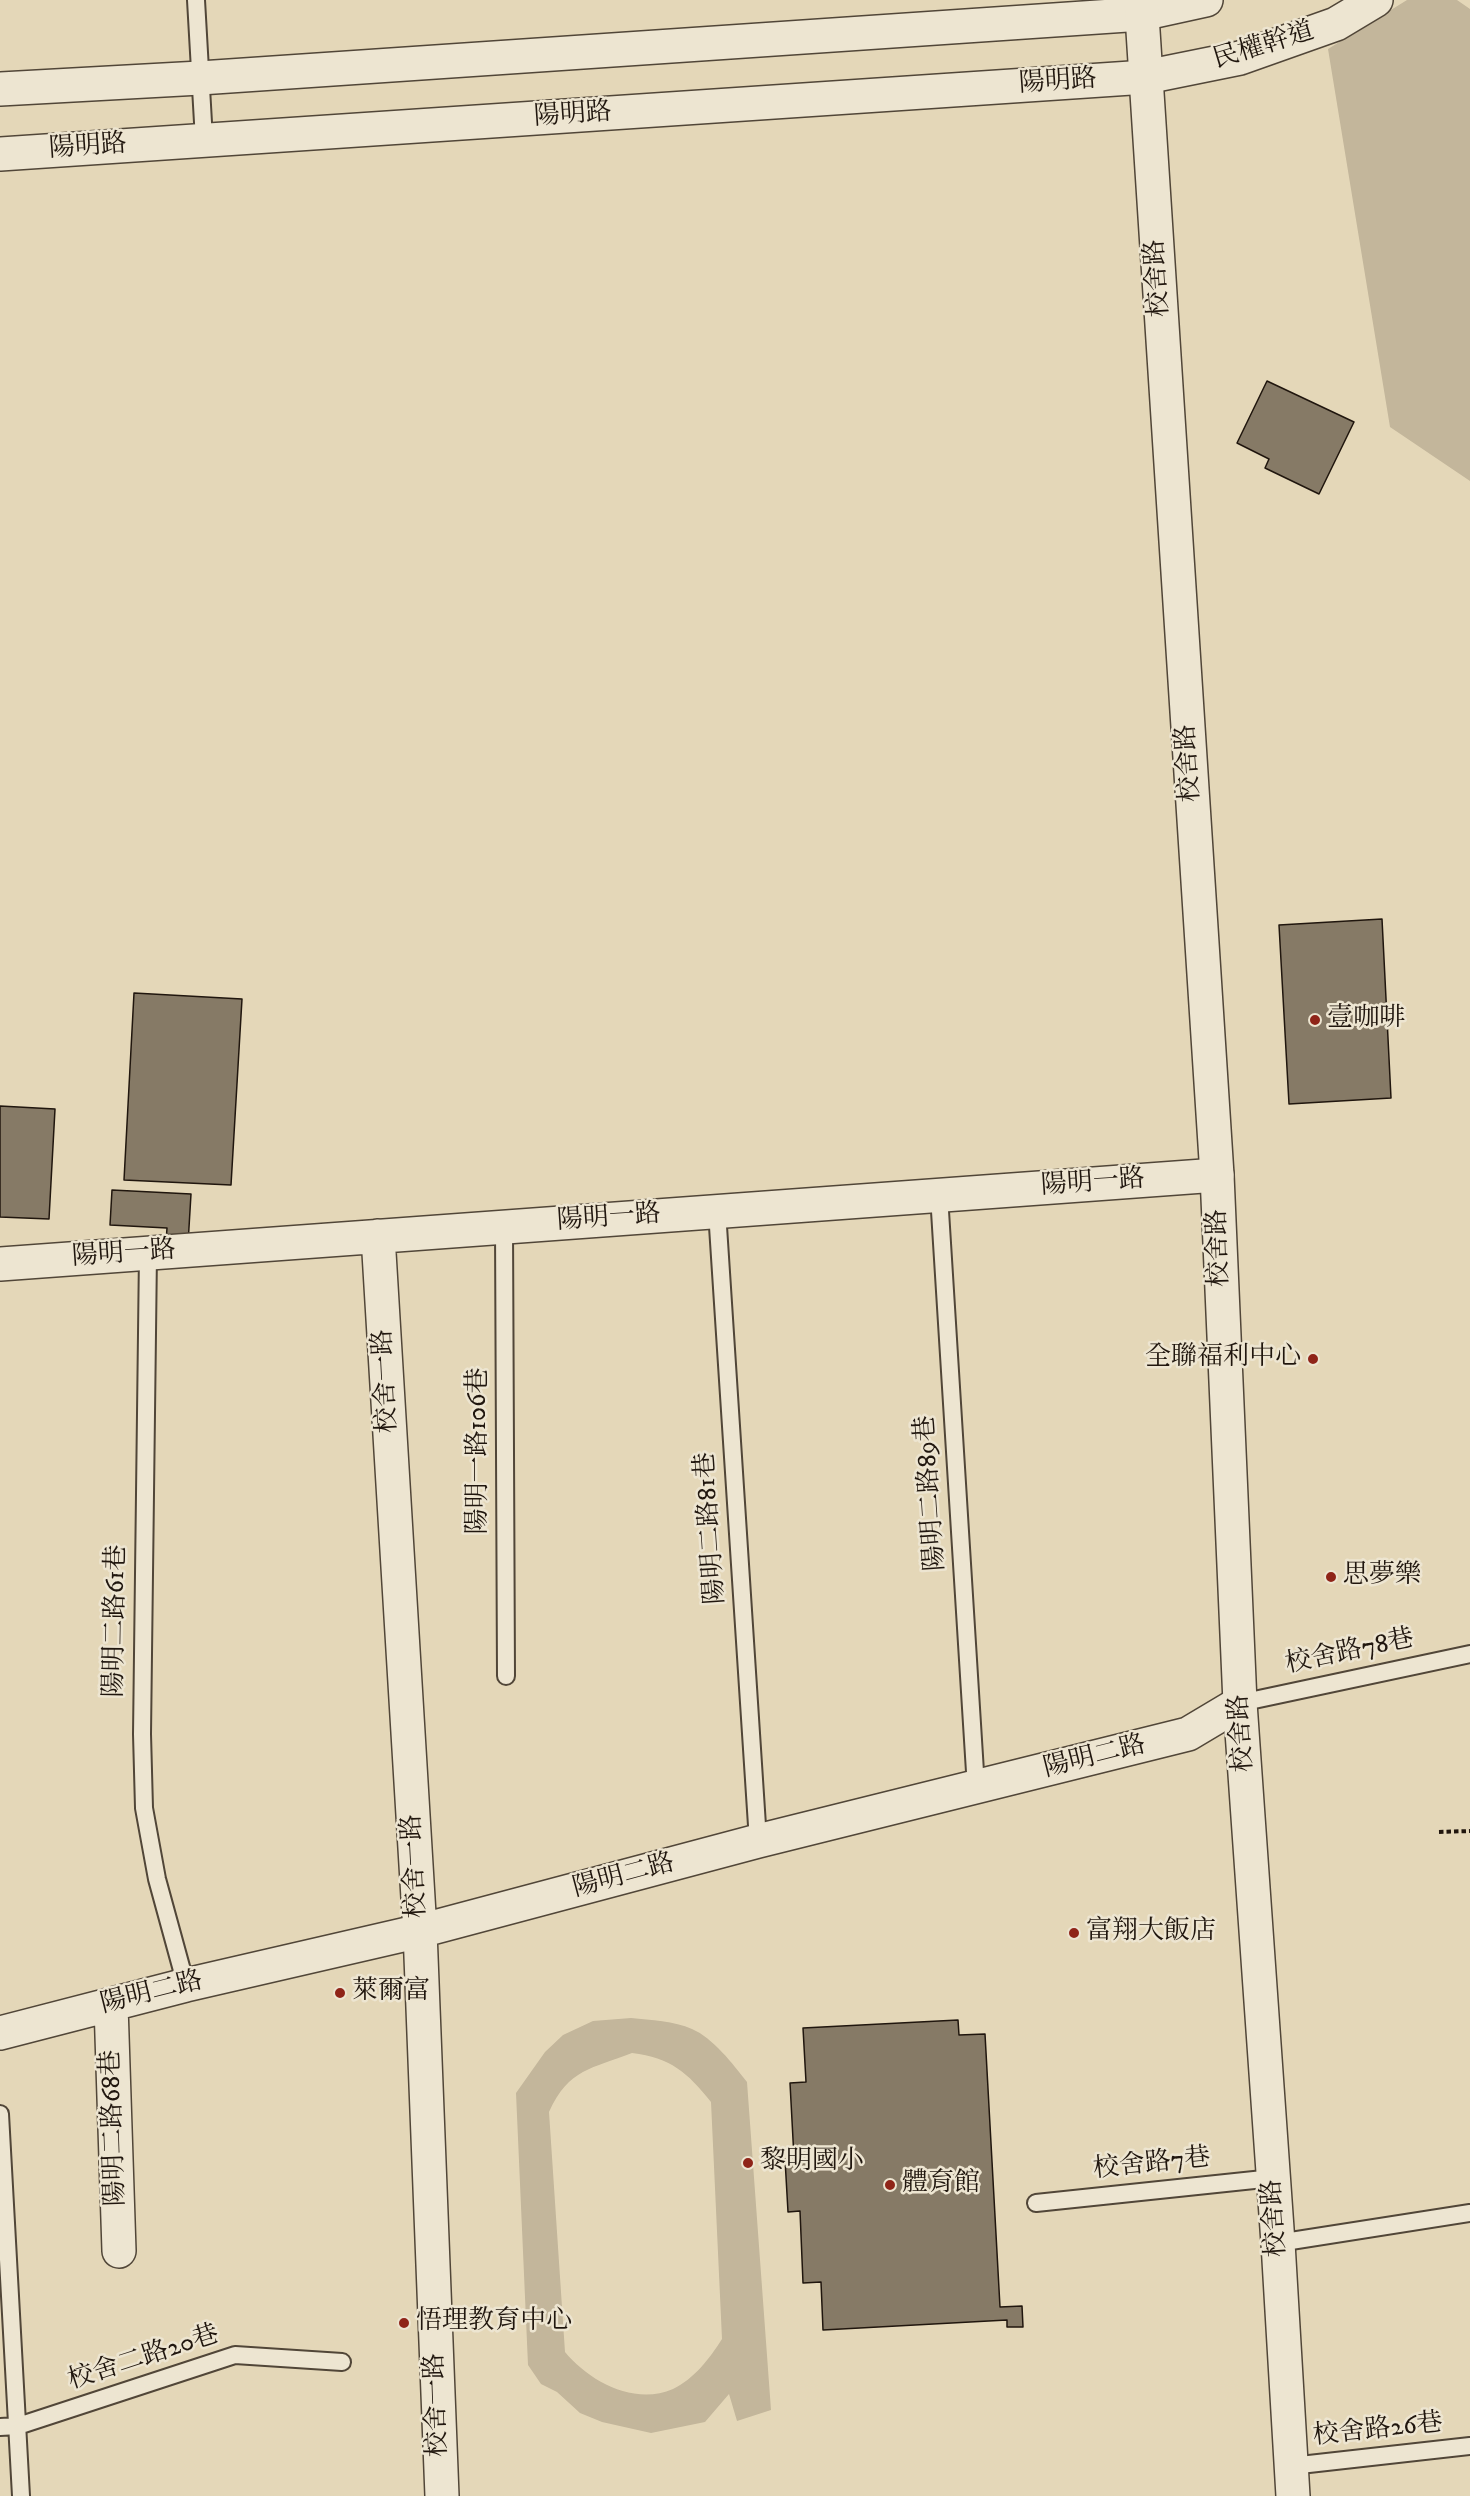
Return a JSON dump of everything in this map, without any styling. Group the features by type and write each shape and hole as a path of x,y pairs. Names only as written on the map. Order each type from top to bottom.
{"street":[{"path":"0,89 200,78 1142,7 1206,0"},
{"name":"民權幹道","path":"1146,77 1240,58 1336,24 1376,0"},
{"name":"校舍路","path":"1142,7 1217,1175 1240,1703 1278,2243 1292,2481"},
{"name":"陽明路","path":"0,154 1146,77"},
{"name":"陽明一路","path":"0,1264 1217,1175"},
{"name":"校舍一路","path":"378,1236 420,1931 442,2496"},
{"name":"陽明二路","path":"0,2033 186,1985 420,1931 758,1841 1188,1734 1240,1703"},
{"name":"陽明二路68巷","path":"111,2005 119,2252"}],"lane":[{"path":"196,0 204,140"},
{"path":"1142,7 1172,0"},
{"name":"陽明二路89巷","path":"939,1196 976,1788"},
{"name":"陽明二路81巷","path":"717,1211 758,1841"},
{"name":"陽明一路106巷","path":"504,1227 506,1676"},
{"name":"陽明二路61巷","path":"148,1253 142,1734 144,1808 157,1879 186,1985"},
{"name":"校舍路78巷","path":"1240,1703 1470,1654"},
{"path":"0,2114 21,2496"},
{"name":"校舍路7巷","path":"1036,2203 1273,2178"},
{"path":"1278,2243 1470,2213"},
{"name":"校舍二路20巷","path":"0,2427 18,2426 235,2355 342,2362"},
{"name":"校舍路26巷","path":"1292,2481 1470,2446"}],"path":[{"path":"1439,1832 1470,1831"}],"shaded area":[{"path":"1407,0 1457,0 1470,9 1470,481 1390,427 1328,49"},
{"path":"631,2018 685,2026 700,2033 715,2045 747,2082 771,2410 737,2421 729,2394 705,2422 651,2433 602,2422 580,2413 557,2392 541,2384 528,2365 516,2093 545,2052 563,2035 593,2021","holes":["632,2053 646,2055 677,2068 694,2082 711,2102 722,2339 701,2367 681,2385 658,2393 643,2394 613,2388 599,2381 575,2363 565,2352 549,2112 565,2086 583,2072"]}],"building":[{"path":"1267,381 1354,422 1319,494 1265,468 1269,459 1237,443"},
{"path":"1382,919 1391,1098 1289,1104 1279,925"},
{"path":"134,993 242,999 231,1185 124,1180"},
{"path":"0,1106 55,1109 49,1219 0,1217"},
{"path":"112,1190 191,1194 188,1244 166,1243 167,1228 110,1225"},
{"name":"體育館","path":"958,2020 959,2035 985,2034 1000,2307 1022,2306 1023,2327 1007,2327 1007,2320 823,2330 821,2282 803,2283 800,2211 788,2212 785,2159 794,2158 790,2083 806,2082 803,2028"}],"place":[{"name":"壹咖啡","path":"1315,1020"},
{"name":"全聯福利中心","path":"1313,1359"},
{"name":"思夢樂","path":"1331,1577"},
{"name":"富翔大飯店","path":"1074,1933"},
{"name":"萊爾富","path":"340,1993"},
{"name":"黎明國小","path":"748,2163"},
{"name":"體育館","path":"890,2185"},
{"name":"悟理教育中心","path":"404,2323"}]}
